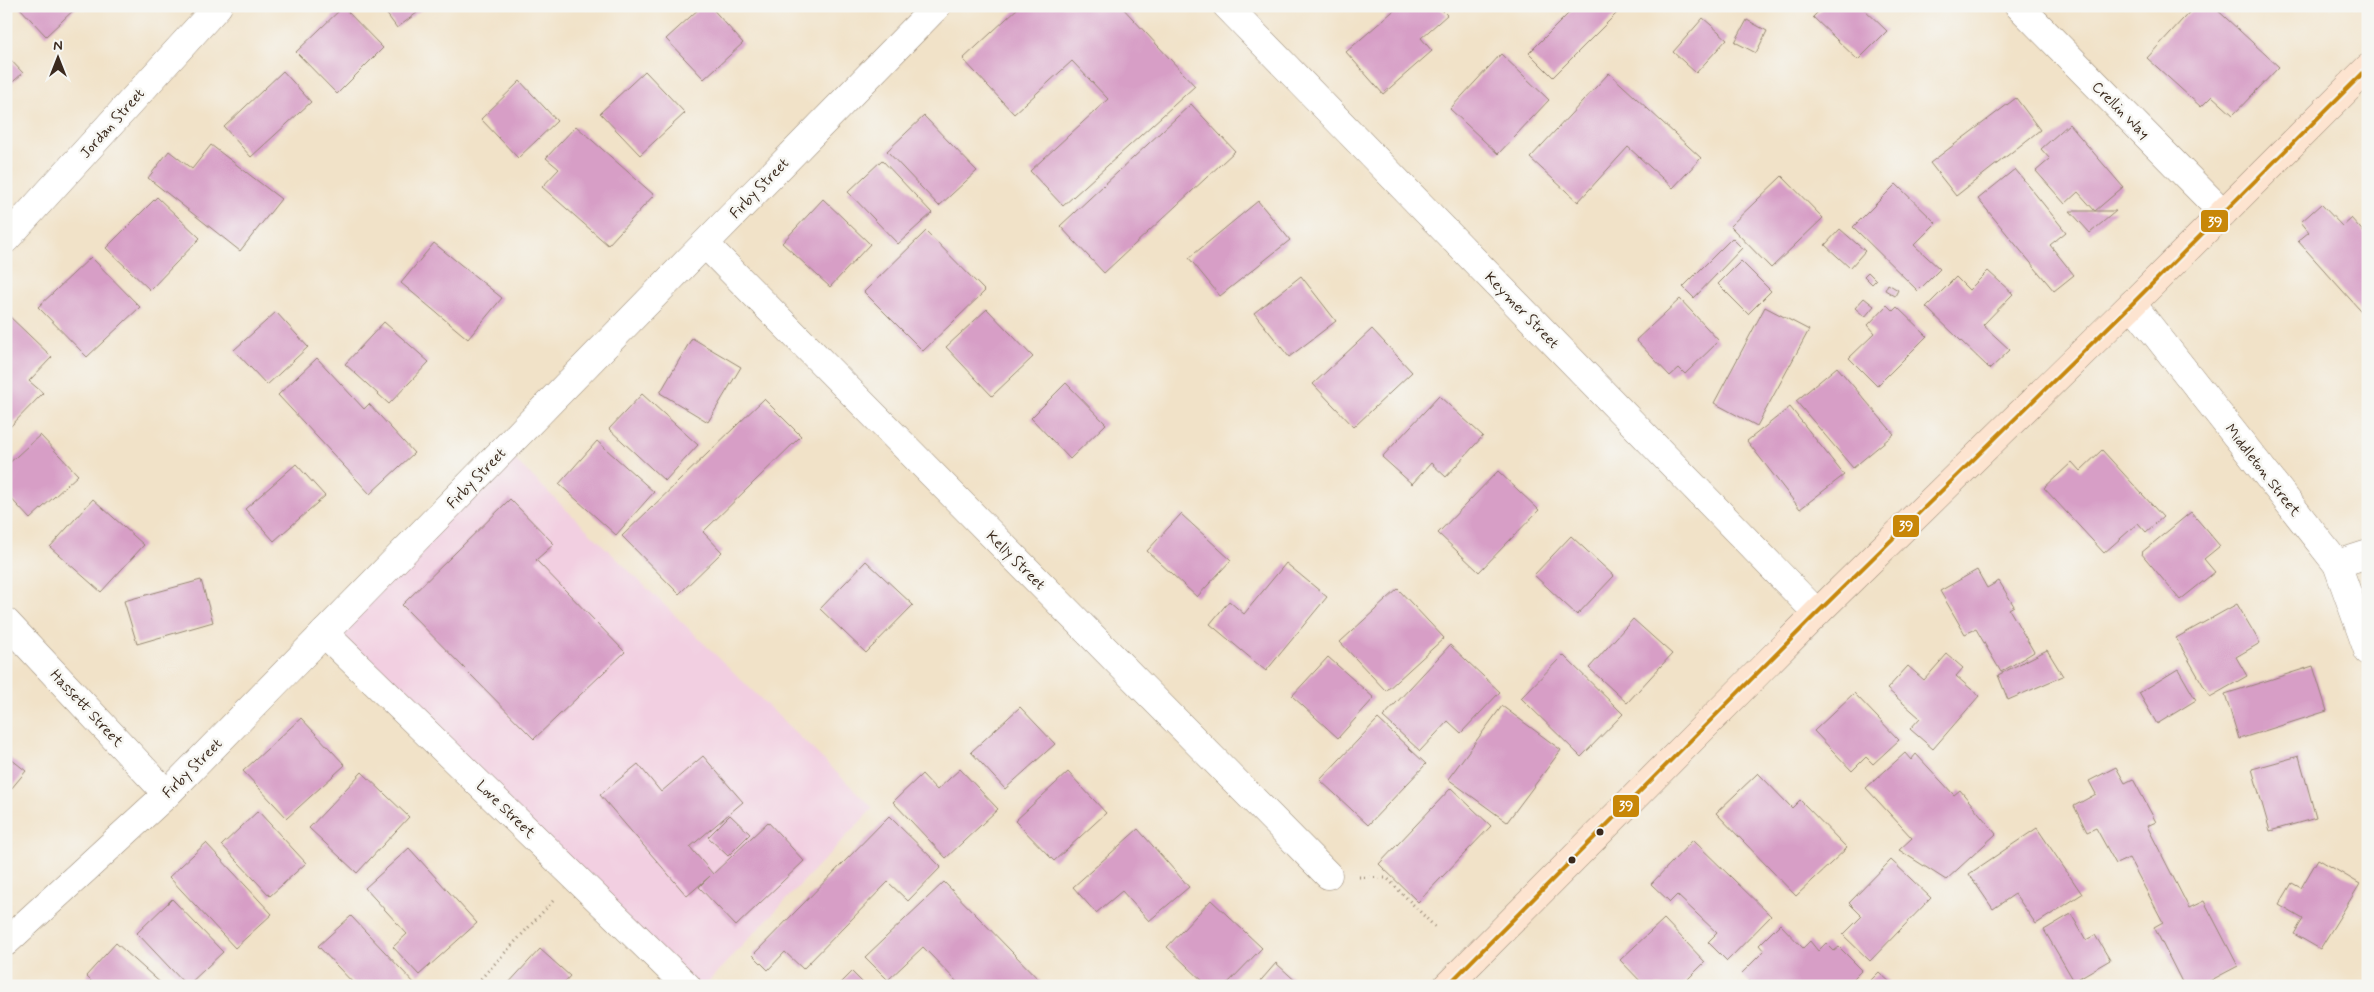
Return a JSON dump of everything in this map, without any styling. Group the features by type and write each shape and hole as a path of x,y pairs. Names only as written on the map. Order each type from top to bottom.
{"street":[{"name":"Jordan Street","path":"6,239 218,6"},
{"name":"Firby Street","path":"6,942 167,794 937,6"},
{"name":"Keymer Street","path":"1227,6 1816,614"},
{"name":"Crellin Way","path":"2019,6 2223,214"},
{"path":"1447,986 1816,614 2223,214 2368,68"},
{"name":"Kelly Street","path":"704,244 1328,875"},
{"name":"Middleton Street","path":"2132,304 2337,564 2368,651"},
{"path":"2337,564 2368,554"},
{"name":"Hassett Street","path":"6,622 167,794"},
{"name":"Love Street","path":"324,633 687,986"}],"path":[{"path":"1328,875 1387,878 1437,929"},
{"path":"474,986 575,877"}],"shaded area":[{"path":"504,449 873,808 704,986 687,986 324,633"}],"building":[{"path":"18,6 78,6 46,36"},
{"path":"381,6 426,6 397,28"},
{"path":"702,6 710,6 743,43 704,79 666,39"},
{"path":"1020,6 1121,6 1195,86 1063,206 1030,171 1108,99 1072,61 1014,114 963,59"},
{"path":"1399,6 1438,6 1447,15 1421,38 1432,51 1383,94 1346,52"},
{"path":"1576,6 1614,6 1619,11 1553,77 1529,53"},
{"path":"1824,6 1861,6 1887,31 1858,60 1813,17"},
{"path":"2195,6 2213,6 2279,67 2233,115 2212,96 2201,107 2147,58"},
{"path":"343,7 383,48 337,94 296,52"},
{"path":"1703,18 1727,39 1696,73 1673,52"},
{"path":"1747,20 1767,31 1756,53 1735,42"},
{"path":"1501,54 1549,100 1498,154 1450,109"},
{"path":"6,55 23,73 6,88"},
{"path":"283,71 311,102 251,157 224,127"},
{"path":"645,71 685,113 640,155 600,113"},
{"path":"1609,73 1701,158 1673,188 1628,147 1578,202 1530,158"},
{"path":"520,81 557,121 518,158 481,119"},
{"path":"2016,98 2040,130 1956,196 1930,163"},
{"path":"1191,104 1235,151 1104,273 1060,226"},
{"path":"924,116 977,171 939,206 887,151"},
{"path":"2069,124 2123,187 2095,211 2078,192 2065,204 2036,171 2050,159 2041,149"},
{"path":"576,126 654,195 608,245 542,187 559,169 546,158"},
{"path":"211,145 281,199 240,251 148,178 169,151 192,169"},
{"path":"882,160 932,213 898,244 848,192"},
{"path":"2015,169 2066,232 2050,245 2074,275 2054,291 1978,199"},
{"path":"1782,176 1823,218 1771,268 1730,226"},
{"path":"1896,184 1936,223 1914,245 1940,269 1918,291 1853,227"},
{"path":"157,197 200,238 150,290 106,248"},
{"path":"823,199 870,244 830,287 782,243"},
{"path":"1258,201 1290,240 1220,296 1189,258"},
{"path":"2321,204 2342,226 2351,218 2368,237 2368,319 2298,241 2309,232 2301,222"},
{"path":"2070,211 2116,211 2090,233"},
{"path":"1840,229 1865,251 1850,268 1825,245"},
{"path":"926,231 985,291 923,351 864,292"},
{"path":"1732,238 1742,248 1694,298 1683,287"},
{"path":"434,243 502,298 468,339 401,283"},
{"path":"91,257 140,307 87,357 38,307"},
{"path":"1741,261 1771,291 1748,314 1718,284"},
{"path":"1988,271 2013,294 1983,325 2010,350 1990,369 1926,307 1956,277 1969,290"},
{"path":"1868,272 1876,280 1872,284 1864,276"},
{"path":"1301,276 1336,321 1289,357 1254,313"},
{"path":"1888,284 1898,290 1895,296 1885,290"},
{"path":"1864,298 1874,306 1865,317 1855,308"},
{"path":"1680,299 1719,341 1685,374 1679,368 1670,376 1636,340"},
{"path":"1887,305 1893,311 1897,307 1927,336 1877,386 1849,358 1875,333 1868,325"},
{"path":"1765,307 1809,330 1757,426 1714,403"},
{"path":"987,309 1033,357 992,396 946,347"},
{"path":"276,312 308,347 267,385 234,350"},
{"path":"6,313 52,357 29,381 43,393 6,431"},
{"path":"384,322 429,362 389,404 345,364"},
{"path":"1372,329 1412,372 1354,427 1313,384"},
{"path":"692,338 741,367 708,422 660,393"},
{"path":"317,358 364,409 369,404 414,453 370,494 278,395"},
{"path":"1837,367 1894,434 1853,468 1796,401"},
{"path":"1066,383 1106,424 1070,459 1031,418"},
{"path":"642,394 698,445 665,481 609,429"},
{"path":"1439,396 1483,436 1446,477 1431,463 1412,484 1382,457"},
{"path":"764,399 801,436 703,532 722,552 679,594 622,536"},
{"path":"1790,407 1844,475 1800,509 1747,441"},
{"path":"40,435 78,475 30,519 6,493 6,466"},
{"path":"597,441 654,492 616,535 559,484"},
{"path":"2102,450 2163,517 2146,532 2138,523 2104,553 2044,488 2072,462 2080,471"},
{"path":"296,464 325,496 274,541 245,509"},
{"path":"1498,471 1539,510 1479,572 1438,533"},
{"path":"93,499 144,545 101,592 50,547"},
{"path":"510,499 554,544 536,560 625,652 534,739 402,605"},
{"path":"2191,512 2220,546 2204,559 2215,572 2180,600 2141,553"},
{"path":"1181,514 1231,560 1197,597 1147,551"},
{"path":"1571,536 1614,576 1577,615 1534,575"},
{"path":"866,561 913,605 866,653 820,609"},
{"path":"1286,563 1327,597 1266,671 1210,624 1229,601 1244,614"},
{"path":"1977,570 1987,588 1999,581 2014,606 2009,609 2034,652 2001,672 1976,629 1965,634 1940,591"},
{"path":"201,580 213,622 137,644 124,601"},
{"path":"1398,589 1444,638 1386,691 1340,642"},
{"path":"2237,604 2260,643 2236,657 2247,676 2210,697 2176,638"},
{"path":"1633,619 1672,654 1627,703 1589,668"},
{"path":"1450,645 1500,692 1461,733 1448,721 1420,751 1383,717"},
{"path":"2047,650 2063,676 2008,700 1998,675"},
{"path":"1947,654 1963,668 1956,676 1979,696 1933,749 1910,729 1920,718 1887,689 1908,666 1924,680"},
{"path":"1563,655 1623,714 1581,757 1521,698"},
{"path":"1328,657 1374,698 1338,738 1292,696"},
{"path":"2313,666 2327,711 2239,739 2225,694"},
{"path":"2178,669 2196,700 2157,724 2139,693"},
{"path":"1854,693 1899,740 1873,764 1866,757 1852,771 1814,731"},
{"path":"1502,706 1561,750 1507,822 1448,779"},
{"path":"1020,707 1055,744 1005,789 971,752"},
{"path":"301,718 345,765 287,818 243,771"},
{"path":"1378,719 1426,764 1368,825 1320,780"},
{"path":"1905,753 1911,760 1916,754 1954,795 1960,790 1996,834 1946,880 1899,850 1912,838 1866,788"},
{"path":"6,755 26,771 6,795"},
{"path":"703,756 743,802 690,847 713,874 768,822 804,861 736,926 699,887 710,876 687,896 600,795 638,764 661,792"},
{"path":"2299,756 2316,818 2270,831 2252,769"},
{"path":"2116,767 2125,783 2133,779 2156,822 2147,826 2189,908 2204,901 2238,966 2200,986 2184,986 2154,927 2163,922 2129,858 2116,864 2096,828 2087,832 2074,806 2096,794 2089,781"},
{"path":"960,769 998,809 946,858 893,802 922,774 937,790"},
{"path":"362,772 409,817 357,873 309,828"},
{"path":"1068,772 1106,813 1054,861 1015,821"},
{"path":"1758,773 1792,808 1800,800 1847,848 1796,896 1716,813"},
{"path":"1451,788 1491,826 1418,902 1379,864"},
{"path":"258,811 306,863 270,896 222,845"},
{"path":"730,815 750,834 728,856 708,837"},
{"path":"889,816 941,867 908,901 888,882 803,969 785,952 768,970 753,955"},
{"path":"2037,828 2082,894 2036,924 2015,894 1993,909 1969,874"},
{"path":"1138,829 1189,887 1149,921 1122,891 1096,913 1073,887"},
{"path":"1693,840 1771,916 1727,961 1708,942 1717,933 1677,895 1670,902 1651,884"},
{"path":"206,843 272,914 235,948 169,877"},
{"path":"409,848 477,923 419,975 393,947 407,934 365,888"},
{"path":"2318,859 2360,884 2320,949 2294,934 2303,919 2279,905 2292,883 2301,888"},
{"path":"1891,860 1931,898 1870,961 1843,935 1862,916 1849,903"},
{"path":"944,882 1045,986 961,986 923,947 888,980 865,957"},
{"path":"172,899 223,952 187,986 137,933"},
{"path":"1211,900 1262,948 1225,986 1208,986 1167,947"},
{"path":"2071,914 2086,940 2095,935 2110,960 2074,981 2044,930"},
{"path":"351,916 417,986 356,986 318,946"},
{"path":"1664,919 1705,962 1681,986 1645,986 1620,960"},
{"path":"1780,924 1803,948 1810,941 1818,951 1826,943 1834,951 1839,947 1862,970 1846,986 1753,986 1741,974 1764,951 1759,945"},
{"path":"116,943 164,986 96,986 86,976"},
{"path":"540,949 570,976 561,986 506,986"},
{"path":"1276,963 1301,986 1256,986"},
{"path":"852,972 866,986 838,986"},
{"path":"1879,972 1894,986 1865,986"},
{"path":"2074,981 2076,986 2067,986"}],"transit line":[{"name":"39","path":"1447,986 1817,613 2132,304 2368,68"}]}
